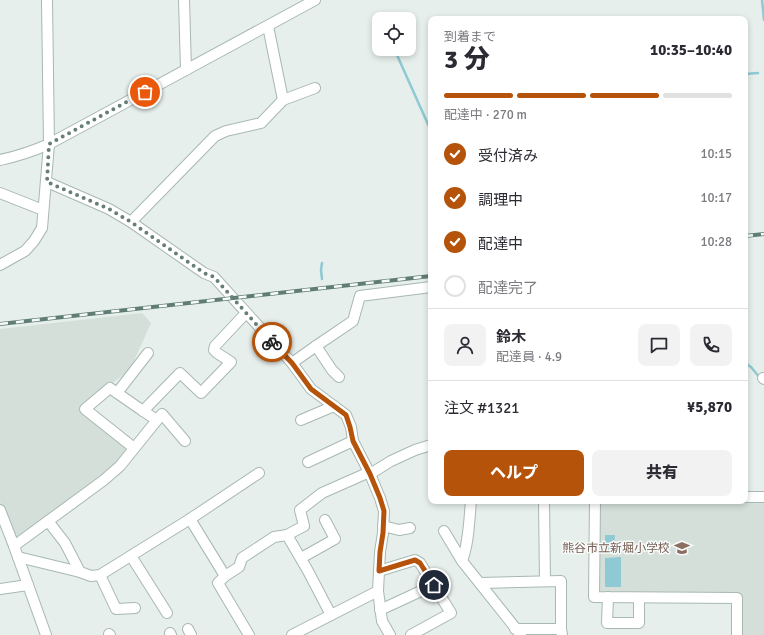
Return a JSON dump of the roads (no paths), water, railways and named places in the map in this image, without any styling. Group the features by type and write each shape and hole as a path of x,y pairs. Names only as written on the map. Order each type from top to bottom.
{"street":[{"path":"0,265 25,251 34,241 42,228 49,144 46,0"},
{"path":"184,0 186,70"},
{"path":"0,160 34,151 49,144 315,0"},
{"path":"268,26 283,100"},
{"path":"131,222 215,136 226,131 261,122 283,100 315,88"},
{"path":"47,182 109,209 131,222 204,273 214,277 292,363 311,389 346,415 353,441 370,474 384,511 378,591 382,621 390,635"},
{"path":"1,196 43,210"},
{"path":"292,363 353,321 360,296 428,289"},
{"path":"143,411 180,373 200,393 231,362 217,354 214,350 215,346 246,313"},
{"path":"316,346 332,370 339,377"},
{"path":"117,393 148,352"},
{"path":"134,448 85,409 110,388 157,420"},
{"path":"301,420 334,406"},
{"path":"14,546 104,480 120,466 162,414 185,442"},
{"path":"308,462 353,441"},
{"path":"248,635 218,583 225,576 239,567 242,558 274,537 287,535 304,526 300,510 322,493 365,474 370,474 392,461 415,450 428,446"},
{"path":"18,557 91,576 100,575 190,519 259,473"},
{"path":"748,497 764,497"},
{"path":"462,561 465,553 471,504"},
{"path":"544,504 545,581"},
{"path":"595,504 594,597 737,598 737,635"},
{"path":"0,510 46,635"},
{"path":"190,519 225,576"},
{"path":"300,558 335,539 325,520"},
{"path":"48,521 65,543 80,572"},
{"path":"383,526 399,530 410,528"},
{"path":"444,531 462,561 518,632 562,632 561,581 480,583"},
{"path":"287,535 331,615"},
{"path":"131,556 167,613"},
{"path":"379,571 415,560 420,563 451,613 411,635"},
{"path":"100,575 116,610 135,608"},
{"path":"0,589 28,585"},
{"path":"380,610 434,585"},
{"path":"292,635 378,591"},
{"path":"608,597 607,623 639,623 640,598"}],"water":[{"path":"605,535 615,535 614,550 605,550"},
{"path":"621,557 621,587 605,587 605,558"}],"waterway":[{"path":"762,0 764,20"},
{"path":"397,56 428,124"},
{"path":"748,74 758,73"},
{"path":"322,263 322,279"},
{"path":"748,365 760,378"}],"railway":[{"path":"748,236 764,234"},
{"path":"0,324 428,276"}],"place":[{"name":"熊谷市立新堀小学校","path":"682,548"}]}
